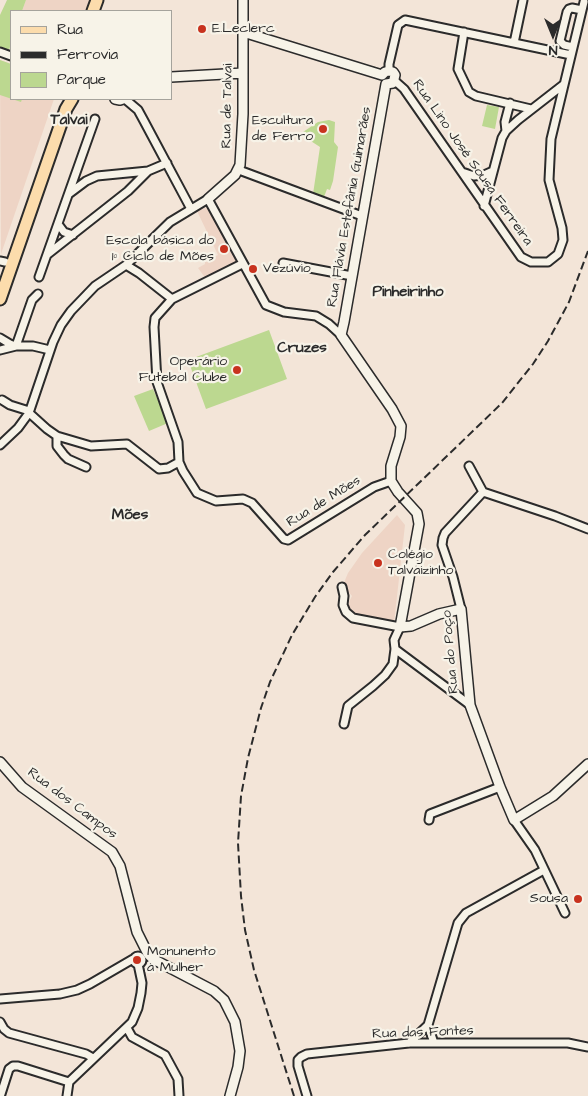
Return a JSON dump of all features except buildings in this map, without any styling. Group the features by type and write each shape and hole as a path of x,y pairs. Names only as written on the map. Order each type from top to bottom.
{"main road":[{"path":"0,278 3,262 62,100"},
{"path":"0,299 66,109 71,100"}],"street":[{"name":"Rua de Talvai","path":"239,170 243,114 243,0"},
{"path":"514,43 523,0"},
{"name":"Rua Lino José Sousa Ferreira","path":"388,78 404,89 517,252 525,260 543,263 552,260 562,246 563,234 552,191 549,159 551,139 584,5 569,9 565,21 560,41 572,51"},
{"path":"243,32 388,78 388,64 398,25 400,22 409,20 514,43 572,51"},
{"path":"464,32 458,69 467,90 476,96 531,109"},
{"path":"172,77 243,72"},
{"name":"Rua Flávia Estefânia Guimarães","path":"340,335 388,78"},
{"path":"484,206 502,138 506,131 564,84"},
{"path":"125,100 138,110 191,209"},
{"path":"506,131 505,122 510,103"},
{"path":"39,277 95,119"},
{"path":"68,195 86,181 97,176 148,171 167,163"},
{"path":"0,445 18,428 29,413 50,350 61,325 81,300 95,286 126,265 170,222 208,199 239,170 362,216"},
{"path":"48,254 134,185 148,171"},
{"path":"462,172 474,176 494,171"},
{"path":"124,173 132,178 134,185"},
{"path":"76,174 80,179 86,181"},
{"path":"208,199 266,305 284,312 316,316 329,324 340,335 399,421 401,431 391,466 391,481 398,492 417,513 419,524 400,627 394,640 393,664 385,674 348,706 344,724"},
{"path":"58,224 64,232 73,235"},
{"path":"283,263 352,276"},
{"path":"2,400 26,410 57,436 91,446 127,444 159,469 168,468 180,462 178,442 157,382 155,318 172,299 242,264"},
{"path":"126,265 172,299"},
{"path":"16,346 32,300 38,294"},
{"path":"0,338 16,346"},
{"path":"0,350 16,346 33,346 50,350"},
{"path":"57,436 57,446 64,455 68,459 86,467"},
{"name":"Rua de Mões","path":"180,462 183,471 197,493 216,502 243,499 252,503 284,539 288,540 374,486 391,481"},
{"path":"469,466 483,492 588,529"},
{"name":"Rua do Poço","path":"483,492 445,533 442,545 461,609 470,705 514,820"},
{"path":"342,587 343,605 346,612 353,618 400,627 411,626 439,614 461,609"},
{"path":"395,649 470,705"},
{"name":"Rua dos Campos","path":"0,762 22,787 112,852 120,866 137,932 148,954 153,959 214,991 224,1000 235,1022 240,1051 230,1096"},
{"path":"565,913 535,850 514,820 553,796 588,764"},
{"path":"429,820 430,814 500,787"},
{"path":"409,1043 428,1025 458,923 466,913 544,870"},
{"path":"67,1096 69,1082 132,1022 138,1008 141,993 142,983 138,960 143,945"},
{"path":"0,998 60,994 77,990 148,954"},
{"path":"0,1022 4,1029 9,1032 86,1054 93,1058"},
{"path":"428,1025 434,1044"},
{"path":"126,1028 132,1037 166,1055 178,1079 179,1096"},
{"name":"Rua das Fontes","path":"307,1096 298,1066 298,1060 307,1054 409,1043 568,1043 588,1046"},
{"path":"2,1094 9,1069 13,1066 69,1082"}],"shaded area":[{"path":"26,0 90,0 86,10 22,10"},
{"path":"0,60 10,64 10,100 54,100 1,254"},
{"name":"Escola básica do 1º Ciclo de Mões","path":"205,208 212,211 237,257 236,264 206,279 198,268 218,255 197,211"},
{"name":"Colégio Talvaizinho","path":"397,515 405,525 394,623 354,615 349,611 349,602 352,596 343,585 348,573 362,553"}],"green space":[{"path":"7,0 26,0 22,10 10,10 9,50 0,47 0,15"},
{"path":"0,60 10,64 10,99 0,95"},
{"path":"487,105 499,107 495,129 482,126"},
{"path":"329,120 335,122 334,142 338,147 333,181 330,190 327,189 324,197 313,194 320,147 300,134 318,122"},
{"name":"Operário Futebol Clube","path":"269,330 287,379 206,409 188,360"},
{"path":"153,389 168,423 149,431 134,396"}],"railway":[{"path":"294,1096 254,970 245,930 241,896 238,843 241,796 248,758 270,682 292,635 333,572 365,535 502,403 533,364 569,302 588,251"}],"place":[{"name":"E.Leclerc","path":"202,29"},
{"name":"Escultura de Ferro","path":"323,129"},
{"name":"Escola básica do 1º Ciclo de Mões","path":"224,249"},
{"name":"Vezúvio","path":"253,269"},
{"name":"Operário Futebol Clube","path":"237,370"},
{"name":"Colégio Talvaizinho","path":"378,563"},
{"name":"Sousa","path":"578,899"},
{"name":"Monunento à Mulher","path":"137,960"}],"district":[{"name":"Talvai","path":"69,121"},
{"name":"Pinheirinho","path":"408,293"},
{"name":"Cruzes","path":"302,349"},
{"name":"Mões","path":"130,516"}]}
